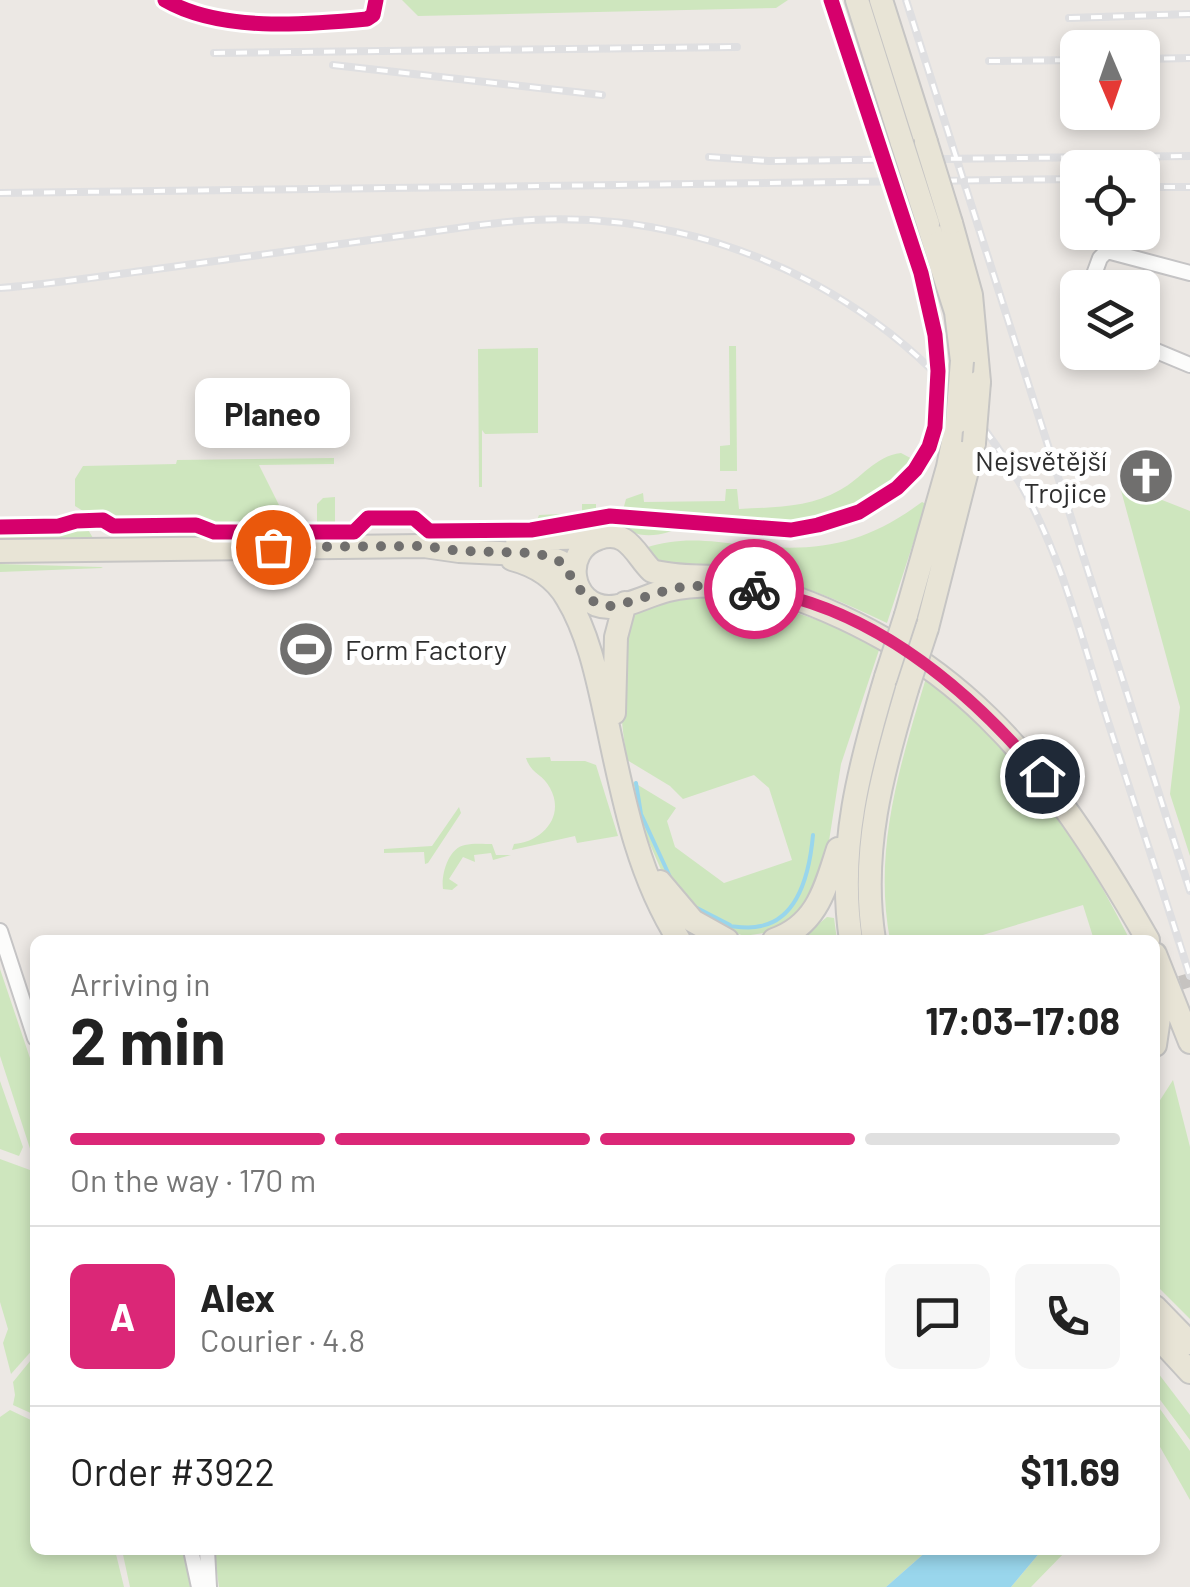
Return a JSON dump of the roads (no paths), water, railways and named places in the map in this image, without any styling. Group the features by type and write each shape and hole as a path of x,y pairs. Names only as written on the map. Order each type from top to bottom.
{"main road":[{"path":"856,0 914,142"},
{"path":"785,935 798,929 817,908 897,683 927,628 974,442 980,382 972,296 940,223 914,142 880,0"},
{"path":"874,935 870,838 906,615 957,422 962,361 940,223"},
{"path":"604,536 581,551 574,566 575,581 595,639 602,698 625,802 646,874 677,935"},
{"path":"424,546 459,539 617,537 629,542 656,573 732,578 853,620 892,641 971,702 1058,794 1143,935"},
{"path":"0,551 424,546 522,562 554,582 570,603 602,698"},
{"path":"459,551 548,556 561,562 586,598 610,607 674,588 708,585 790,596"},
{"path":"612,747 616,637 627,602 641,587 644,562"},
{"path":"625,802 651,867 703,934"},
{"path":"850,935 846,870 853,803"},
{"path":"1160,967 1190,1042"},
{"path":"1160,1312 1190,1344"},
{"path":"1160,1339 1190,1372"}],"street":[{"path":"165,0 182,9 249,22 362,20 373,15 376,0"},
{"path":"1096,270 1107,251 1190,273"},
{"path":"1160,354 1190,366"},
{"path":"0,931 30,1023"},
{"path":"193,1555 198,1587"},
{"path":"205,1555 208,1587"}],"water":[{"path":"922,1555 1038,1555 1011,1587 886,1587"}],"waterway":[{"path":"636,783 641,814 670,877"},
{"path":"730,926 761,926 785,913 806,876 813,835"},
{"path":"695,907 730,925"}],"tunnel":[{"path":"1160,989 1190,980"}],"railway":[{"path":"906,0 1190,891"},
{"path":"1069,18 1190,14"},
{"path":"214,53 737,47"},
{"path":"1160,59 1190,58"},
{"path":"989,61 1060,60"},
{"path":"333,65 602,95"},
{"path":"709,157 769,161 1190,156"},
{"path":"0,193 1060,179"},
{"path":"1160,187 1190,187"},
{"path":"0,288 532,220 606,221 678,232 747,253 814,284 875,322 931,369 980,423 1021,485 1068,595 1190,976"}],"place":[{"name":"Nejsvětější Trojice","path":"1146,476"},
{"name":"Planeo","path":"273,547"},
{"name":"Form Factory","path":"306,649"}]}
